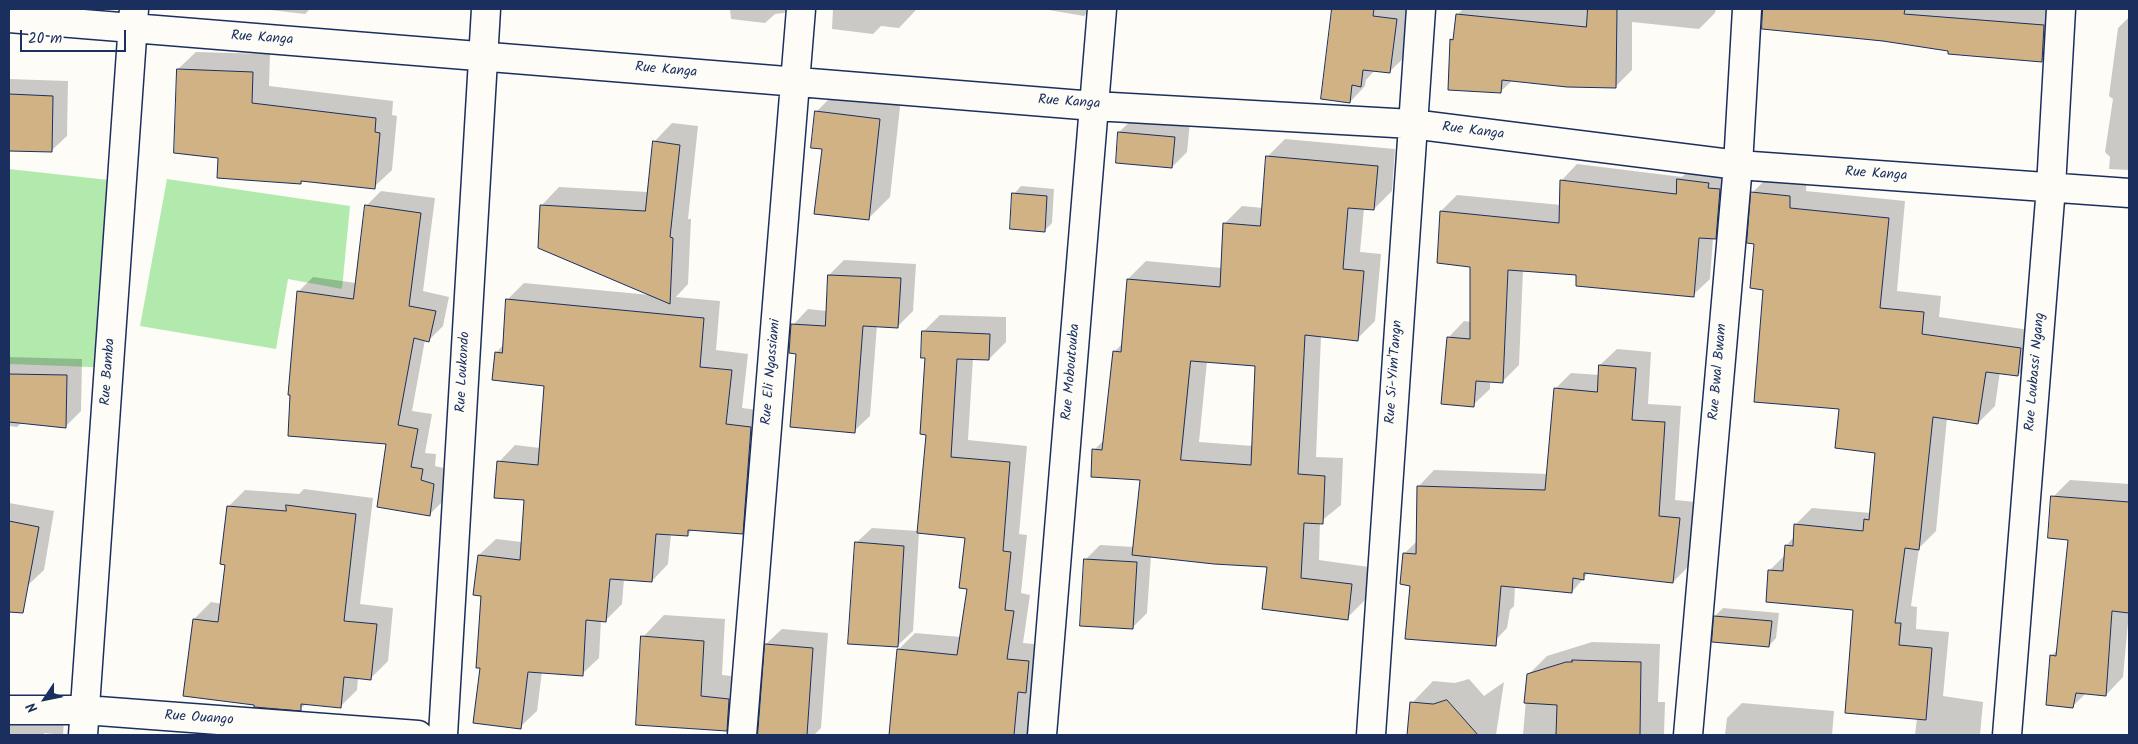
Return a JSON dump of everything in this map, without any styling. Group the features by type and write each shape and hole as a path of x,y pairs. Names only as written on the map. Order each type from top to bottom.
{"street":[{"name":"Rue Loukondo","path":"444,735 481,56 486,9"},
{"name":"Rue Eli Ngassiami","path":"742,735 801,9"},
{"name":"Rue Moboutouba","path":"1042,735 1102,9"},
{"name":"Rue Si-Yim'Tangn","path":"1371,735 1421,9"},
{"name":"Rue Bwal Bwam","path":"1688,735 1738,165 1747,9"},
{"name":"Rue Loubassi Ngang","path":"2008,735 2051,187 2061,9"},
{"name":"Rue Kanga","path":"9,18 134,19 481,56 1094,106 1412,124 1738,165 2129,193"},
{"name":"Rue Bamba","path":"84,723 134,19"},
{"name":"Rue Ouango","path":"9,710 84,723 418,735"}],"green space":[{"path":"9,169 127,182 118,368 9,364"},
{"path":"167,179 350,206 342,289 288,279 276,349 140,326"}],"building":[{"path":"1332,9 1374,9 1373,16 1397,19 1390,73 1363,70 1361,87 1352,85 1350,103 1321,99"},
{"path":"1588,9 1617,9 1616,88 1567,87 1502,80 1501,93 1448,90 1450,39 1453,40 1456,14 1586,27"},
{"path":"1763,9 1905,9 1904,14 2044,25 2042,62 1948,54 1948,51 1883,41 1762,29"},
{"path":"177,69 253,72 252,103 376,118 375,132 380,133 375,189 301,181 301,184 217,178 218,158 174,153"},
{"path":"9,94 53,96 52,152 9,151"},
{"path":"815,111 880,119 869,220 814,214 822,149 811,148"},
{"path":"1118,132 1175,137 1172,168 1116,163"},
{"path":"653,141 680,145 670,237 673,238 670,304 538,248 540,205 645,211"},
{"path":"1266,156 1378,166 1374,210 1348,208 1343,269 1364,271 1358,341 1305,335 1298,474 1325,476 1323,524 1304,523 1301,578 1352,584 1348,620 1262,609 1267,567 1214,564 1132,555 1140,480 1091,477 1092,449 1102,450 1113,351 1121,352 1127,279 1220,287 1223,223 1260,226","holes":["1191,361 1255,366 1251,465 1181,460"]},
{"path":"1677,179 1709,183 1708,188 1720,189 1716,239 1699,238 1694,297 1576,286 1576,275 1508,270 1503,383 1476,381 1474,407 1441,404 1447,337 1470,339 1470,267 1437,263 1440,211 1559,223 1560,180 1676,194"},
{"path":"1751,192 1790,196 1790,208 1889,218 1880,308 1924,312 1922,334 2021,348 2018,376 1986,372 1978,424 1933,417 1919,550 1905,548 1895,623 1901,623 1899,645 1932,648 1926,720 1845,713 1853,610 1766,602 1768,570 1783,571 1785,545 1793,546 1794,524 1863,531 1864,519 1869,520 1875,453 1835,448 1839,409 1754,402 1763,290 1750,288 1754,244 1747,243"},
{"path":"1012,193 1047,196 1045,232 1010,229"},
{"path":"365,205 421,213 409,306 436,311 429,342 414,338 398,425 418,429 411,467 423,469 421,480 434,484 430,516 377,507 386,444 288,436 290,395 288,395 297,291 353,299"},
{"path":"828,275 901,278 898,328 863,326 855,433 790,427 796,354 789,353 791,324 825,326"},
{"path":"506,299 704,318 700,367 732,370 726,424 751,427 743,534 688,530 688,536 656,534 652,582 610,579 606,622 586,620 583,676 528,672 521,729 473,723 480,668 476,668 481,596 473,595 478,555 520,560 524,500 494,498 497,461 538,465 544,386 492,380 495,352 502,353"},
{"path":"922,331 990,334 989,360 957,359 951,457 1010,462 1003,551 1011,552 1005,610 1014,611 1007,659 1029,661 1026,693 1018,692 1014,735 889,735 897,649 957,655 967,589 959,588 965,538 917,533 926,435 920,434 925,358 921,358"},
{"path":"1599,365 1636,368 1632,420 1665,422 1659,516 1680,518 1673,583 1584,573 1584,580 1573,578 1572,593 1501,586 1496,646 1405,639 1410,586 1400,584 1403,553 1416,554 1417,486 1545,490 1554,388 1597,392"},
{"path":"9,374 67,375 66,428 9,422"},
{"path":"2051,496 2129,502 2129,613 2112,611 2106,696 2076,693 2073,708 2046,705 2050,655 2056,656 2068,540 2048,538"},
{"path":"286,505 356,514 344,621 377,624 371,680 344,677 341,708 301,704 301,711 254,707 254,705 183,696 193,619 218,622 225,565 220,564 227,506 286,511"},
{"path":"9,521 39,527 23,613 9,612"},
{"path":"855,542 904,546 898,647 848,644"},
{"path":"1084,559 1137,562 1133,629 1080,626"},
{"path":"1714,616 1772,621 1769,647 1712,642"},
{"path":"641,636 704,641 701,696 729,699 727,731 636,725"},
{"path":"765,644 813,648 807,735 758,735"},
{"path":"1572,660 1641,662 1640,735 1556,735 1557,705 1524,703 1527,674 1566,662 1572,662"},
{"path":"1447,700 1478,735 1407,735 1410,702 1433,704"}]}
